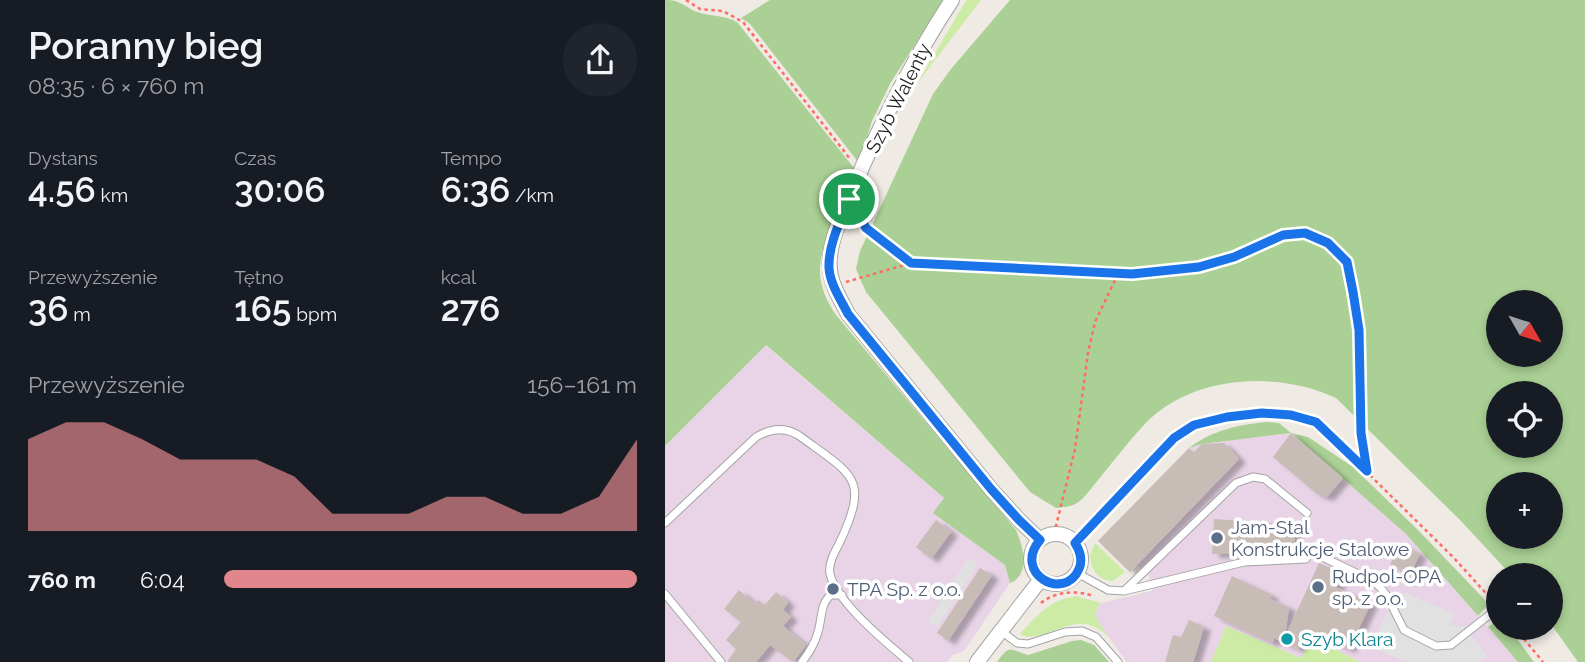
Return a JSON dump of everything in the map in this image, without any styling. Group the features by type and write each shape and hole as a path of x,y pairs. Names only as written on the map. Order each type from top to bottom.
{"street":[{"name":"Szyb Walenty","path":"952,0 905,77 879,129 849,199 833,244 829,267 834,287 848,314 991,489 1040,540"},
{"path":"1054,534 1062,535 1075,543 1081,558 1077,573 1064,583 1056,584 1041,579 1031,560 1040,540 1054,534"},
{"path":"977,662 1041,579"}],"lane":[{"path":"665,523 756,437 774,429 796,434 841,466 854,483 856,493 852,514 832,557 829,572 842,595 865,623 909,662"},
{"path":"1124,591 1236,484 1252,477 1265,479 1307,513"},
{"path":"1075,543 1132,481"},
{"path":"1077,573 1108,590 1124,591 1244,562 1306,559 1310,551 1371,580 1380,587 1404,629 1436,646 1451,645 1486,617"},
{"path":"665,594 721,662"},
{"path":"802,662 819,630 825,601 831,595 842,595"},
{"path":"1000,630 1017,643 1028,645 1065,632 1082,631 1096,637 1118,662"}],"path":[{"path":"686,0 700,9 723,11 743,22 848,156"},
{"path":"849,199 866,228 911,263"},
{"path":"834,287 851,279 911,263 1118,274 1162,272 1199,267 1234,257 1283,235 1305,233 1328,243 1347,262 1359,330 1360,420 1367,471"},
{"path":"1054,534 1075,449 1095,322 1118,274"},
{"path":"1132,481 1174,438 1194,425 1227,417 1262,413 1291,415 1316,422 1486,592"},
{"path":"1039,606 1054,596 1071,591 1097,597"},
{"path":"1525,640 1543,662"}],"shaded area":[{"path":"765,345 945,499 934,513 1005,565 1010,583 964,651 953,655 947,662 665,662 665,446"},
{"path":"1291,433 1406,534 1486,625 1486,640 1499,640 1518,662 1360,662 1312,638 1302,658 1226,626 1211,662 1127,662 1095,618 1095,613 1101,603 1152,591 1150,577 1137,565 1130,572 1098,541 1189,448"},
{"path":"969,558 978,564 937,627 928,621"},
{"path":"1406,593 1455,614 1450,626 1464,626 1488,657 1478,662 1406,662 1371,647 1395,595"}],"green space":[{"path":"665,0 678,2 697,12 737,22 854,168 821,257 820,274 824,293 836,315 1016,530 1023,560 1021,574 1017,579 1010,583 1005,565 933,513 944,498 766,345 665,446"},
{"path":"770,0 944,0 891,82 872,121 859,163 750,24 741,18"},
{"path":"967,0 981,0 916,85 961,9"},
{"path":"1010,0 1585,0 1585,662 1578,662 1562,640 1563,563 1500,563 1487,549 1563,549 1563,472 1486,472 1486,548 1336,398 1312,389 1261,381 1209,387 1162,409 1143,426 1077,503 1056,508 1030,492 866,292 856,269 860,251 933,94"},
{"path":"1267,422 1279,423 1291,433 1189,448 1226,429"},
{"path":"1291,433 1308,437 1353,467 1418,530 1485,600 1486,607 1478,616 1406,534"},
{"path":"1095,543 1125,572 1113,581 1099,576 1093,569 1090,555"},
{"path":"1076,596 1101,603 1096,616 1109,637 1095,627 1081,624 1035,636 1020,634 1051,605"},
{"path":"1226,626 1301,658 1312,638 1360,662 1211,662"},
{"path":"1081,640 1094,645 1109,662 997,662 1008,650 1028,655"},
{"path":"1499,640 1518,640 1534,662 1518,662"}],"building":[{"path":"1291,433 1343,478 1327,497 1317,494 1273,457"},
{"path":"1224,443 1239,459 1130,572 1098,541 1189,448 1194,452 1202,444"},
{"path":"1214,519 1272,523 1272,529 1295,528 1297,553 1212,554"},
{"path":"936,520 951,532 931,559 916,547"},
{"path":"1399,544 1420,553 1411,573 1390,565"},
{"path":"1319,563 1343,574 1336,587 1371,603 1349,649 1307,630 1298,649 1274,638 1272,643 1214,616 1232,576 1272,595 1270,599 1289,607 1285,637"},
{"path":"980,568 992,575 948,641 937,633"},
{"path":"739,590 755,604 758,600 765,605 776,592 788,602 783,610 791,617 783,626 806,645 793,662 770,645 756,662 727,662 736,649 726,640 741,622 724,609"},
{"path":"1189,620 1204,627 1193,662 1165,662 1173,635 1181,637"}],"place":[{"name":"Jam-Stal Konstrukcje Stalowe","path":"1217,538"},
{"name":"Rudpol-OPA sp. z o.o.","path":"1318,587"},
{"name":"TPA Sp. z o.o.","path":"833,589"},
{"name":"Szyb Klara","path":"1287,639"}],"route":[{"path":"849,199 866,228 911,263 1132,274 1199,267 1234,257 1283,235 1305,233 1328,243 1347,262 1353,292 1361,358 1361,433 1367,471 1316,422 1291,415 1262,413 1227,417 1194,425 1174,438 1075,543 1081,558 1077,573 1072,579 1064,583 1048,583 1036,573 1031,560 1032,552 1040,540 991,489 848,314 834,287 829,267 833,244 849,199"}]}
